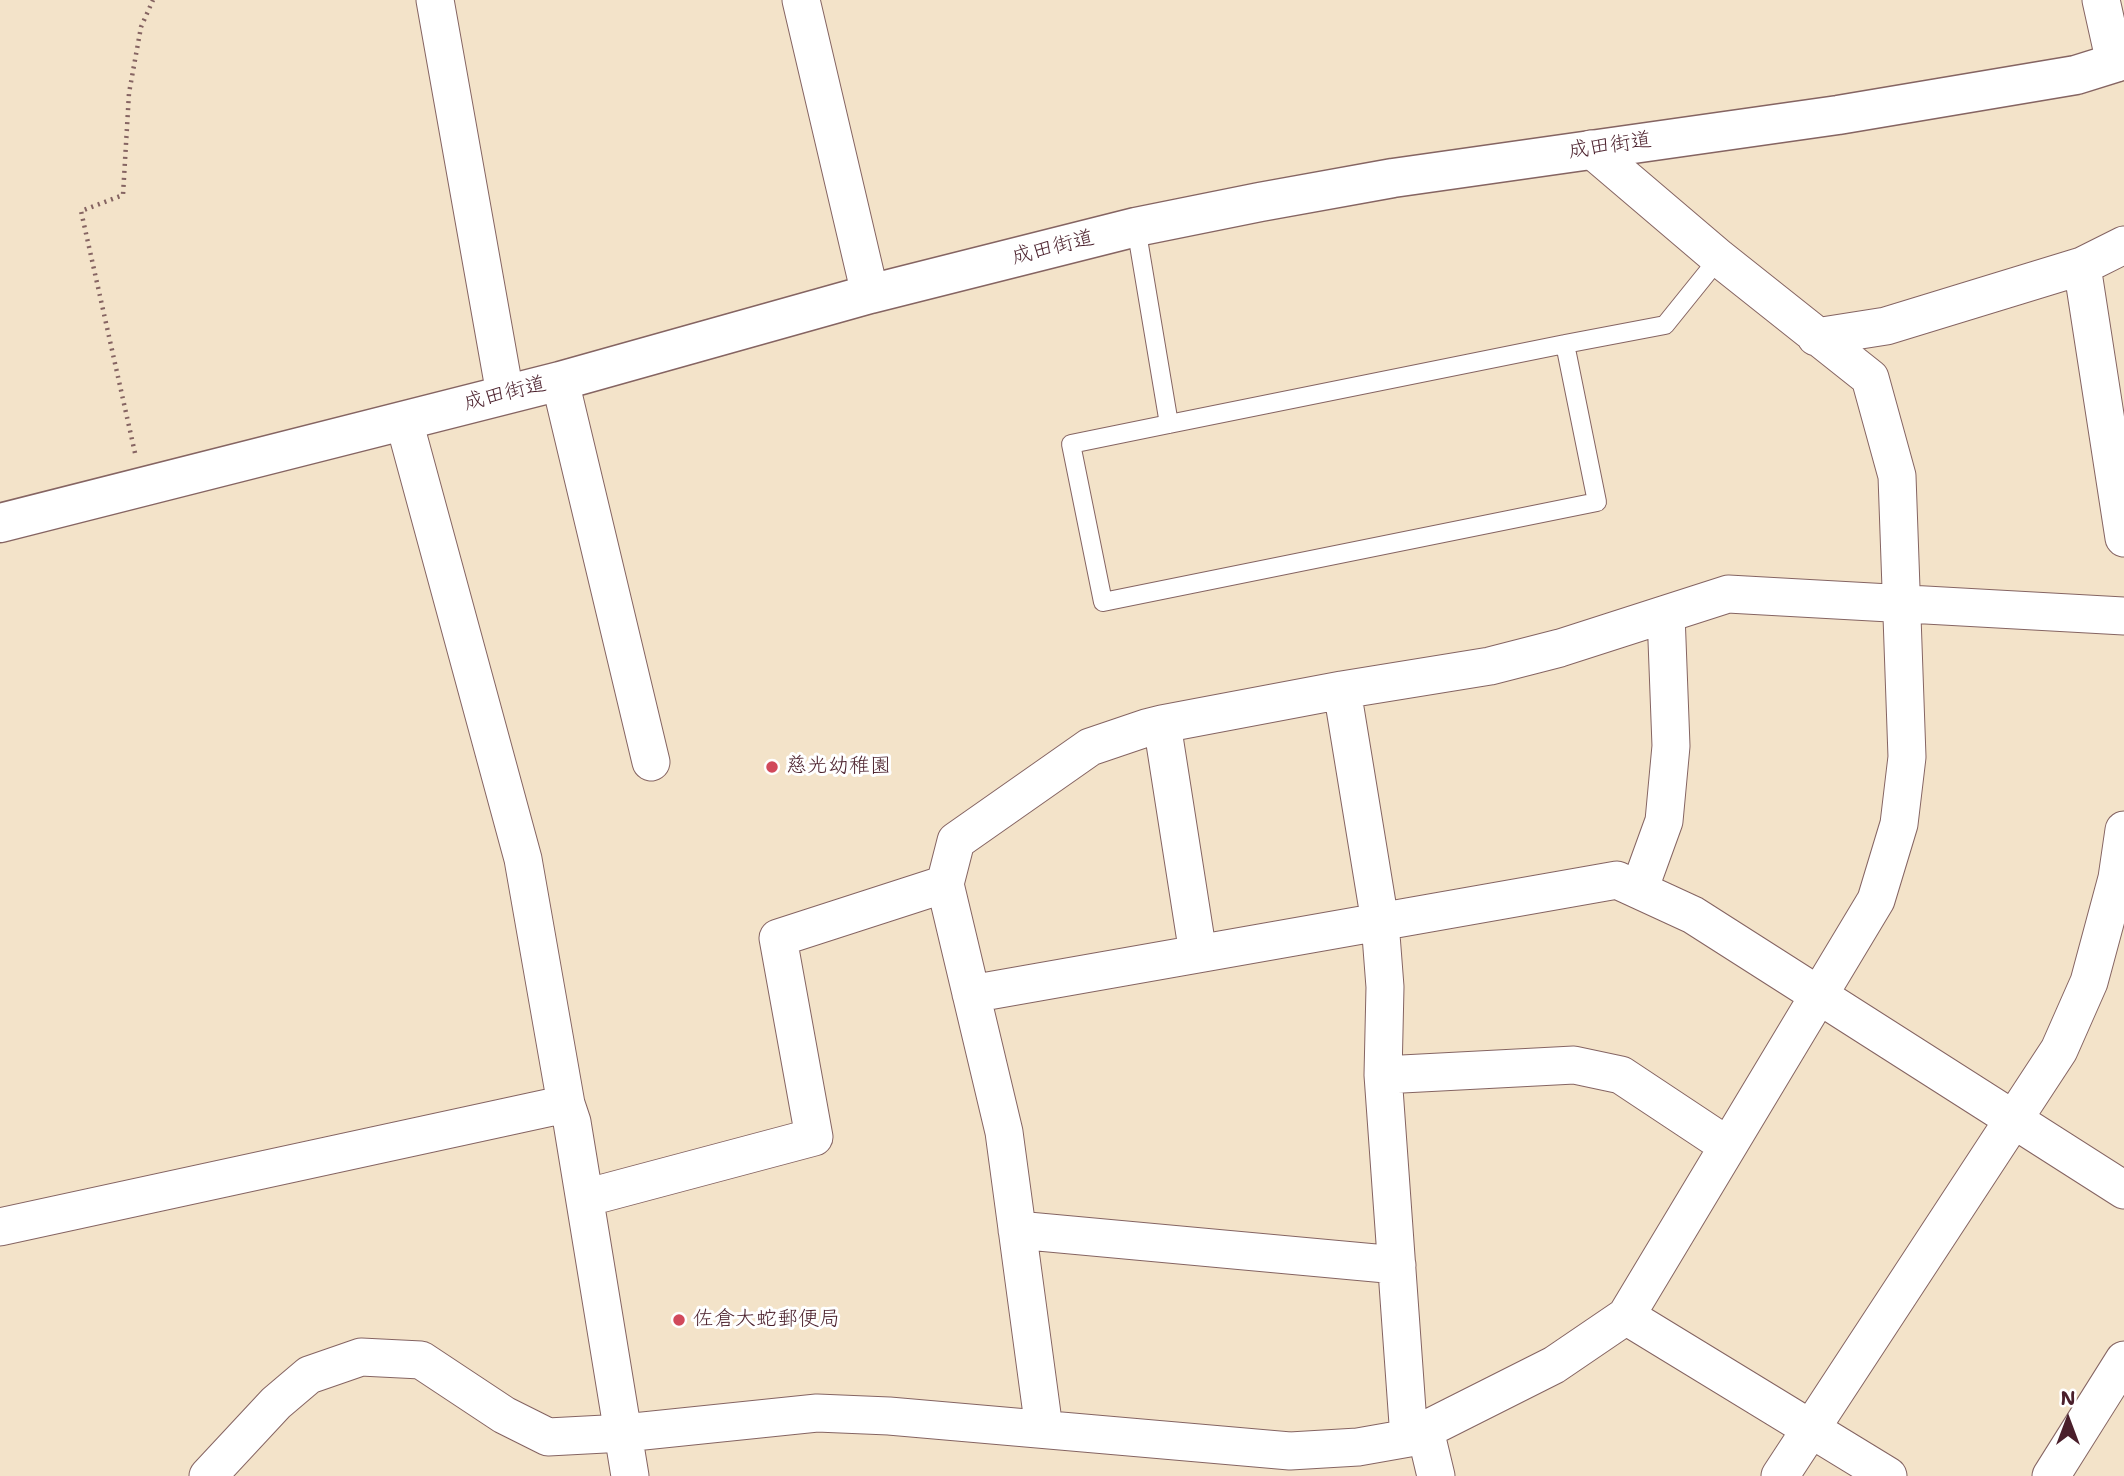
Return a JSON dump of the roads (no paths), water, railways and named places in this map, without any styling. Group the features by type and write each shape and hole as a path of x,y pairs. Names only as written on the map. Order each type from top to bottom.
{"street":[{"path":"435,0 505,394"},
{"path":"801,0 870,293"},
{"path":"2101,0 2119,61"},
{"name":"成田街道","path":"0,523 559,381 870,293 1136,227 1379,180 1838,116 2076,75 2119,61"},
{"path":"208,1476 276,1403 309,1375 361,1357 421,1360 504,1415 548,1437 624,1433 817,1413 889,1416 1290,1451 1358,1447 1417,1434 1554,1365 1626,1315 1876,900 1899,824 1907,757 1897,476 1870,378 1719,258 1591,149"},
{"path":"1816,337 1886,326 2082,266 2124,246"},
{"path":"2082,266 2124,538"},
{"path":"559,381 651,762"},
{"path":"404,421 523,859 566,1104 572,1122 630,1476"},
{"path":"1044,1429 1004,1132 944,884 956,841 1090,747 1146,727 1342,690 1490,666 1560,648 1728,594 2124,616"},
{"path":"1639,890 1664,821 1671,746 1666,614"},
{"path":"1342,690 1380,922 1385,987 1383,1075 1397,1265 1417,1434 1436,1476"},
{"path":"1162,724 1198,954"},
{"path":"1780,1476 2059,1050 2089,982 2117,878 2124,830"},
{"path":"971,994 1618,880 1693,915 2124,1190"},
{"path":"585,1198 814,1137 778,938 944,884"},
{"path":"1383,1075 1574,1065 1609,1072 1621,1075 1728,1146"},
{"path":"0,1227 566,1104"},
{"path":"1017,1230 1397,1265"},
{"path":"1626,1315 1888,1476"},
{"path":"2051,1476 2122,1368"}],"lane":[{"path":"1136,227 1168,424"},
{"path":"1565,344 1597,502 1103,602 1071,444 1565,344 1665,325 1719,258"}],"place":[{"name":"慈光幼稚園","path":"772,767"},
{"name":"佐倉大蛇郵便局","path":"679,1320"}]}
